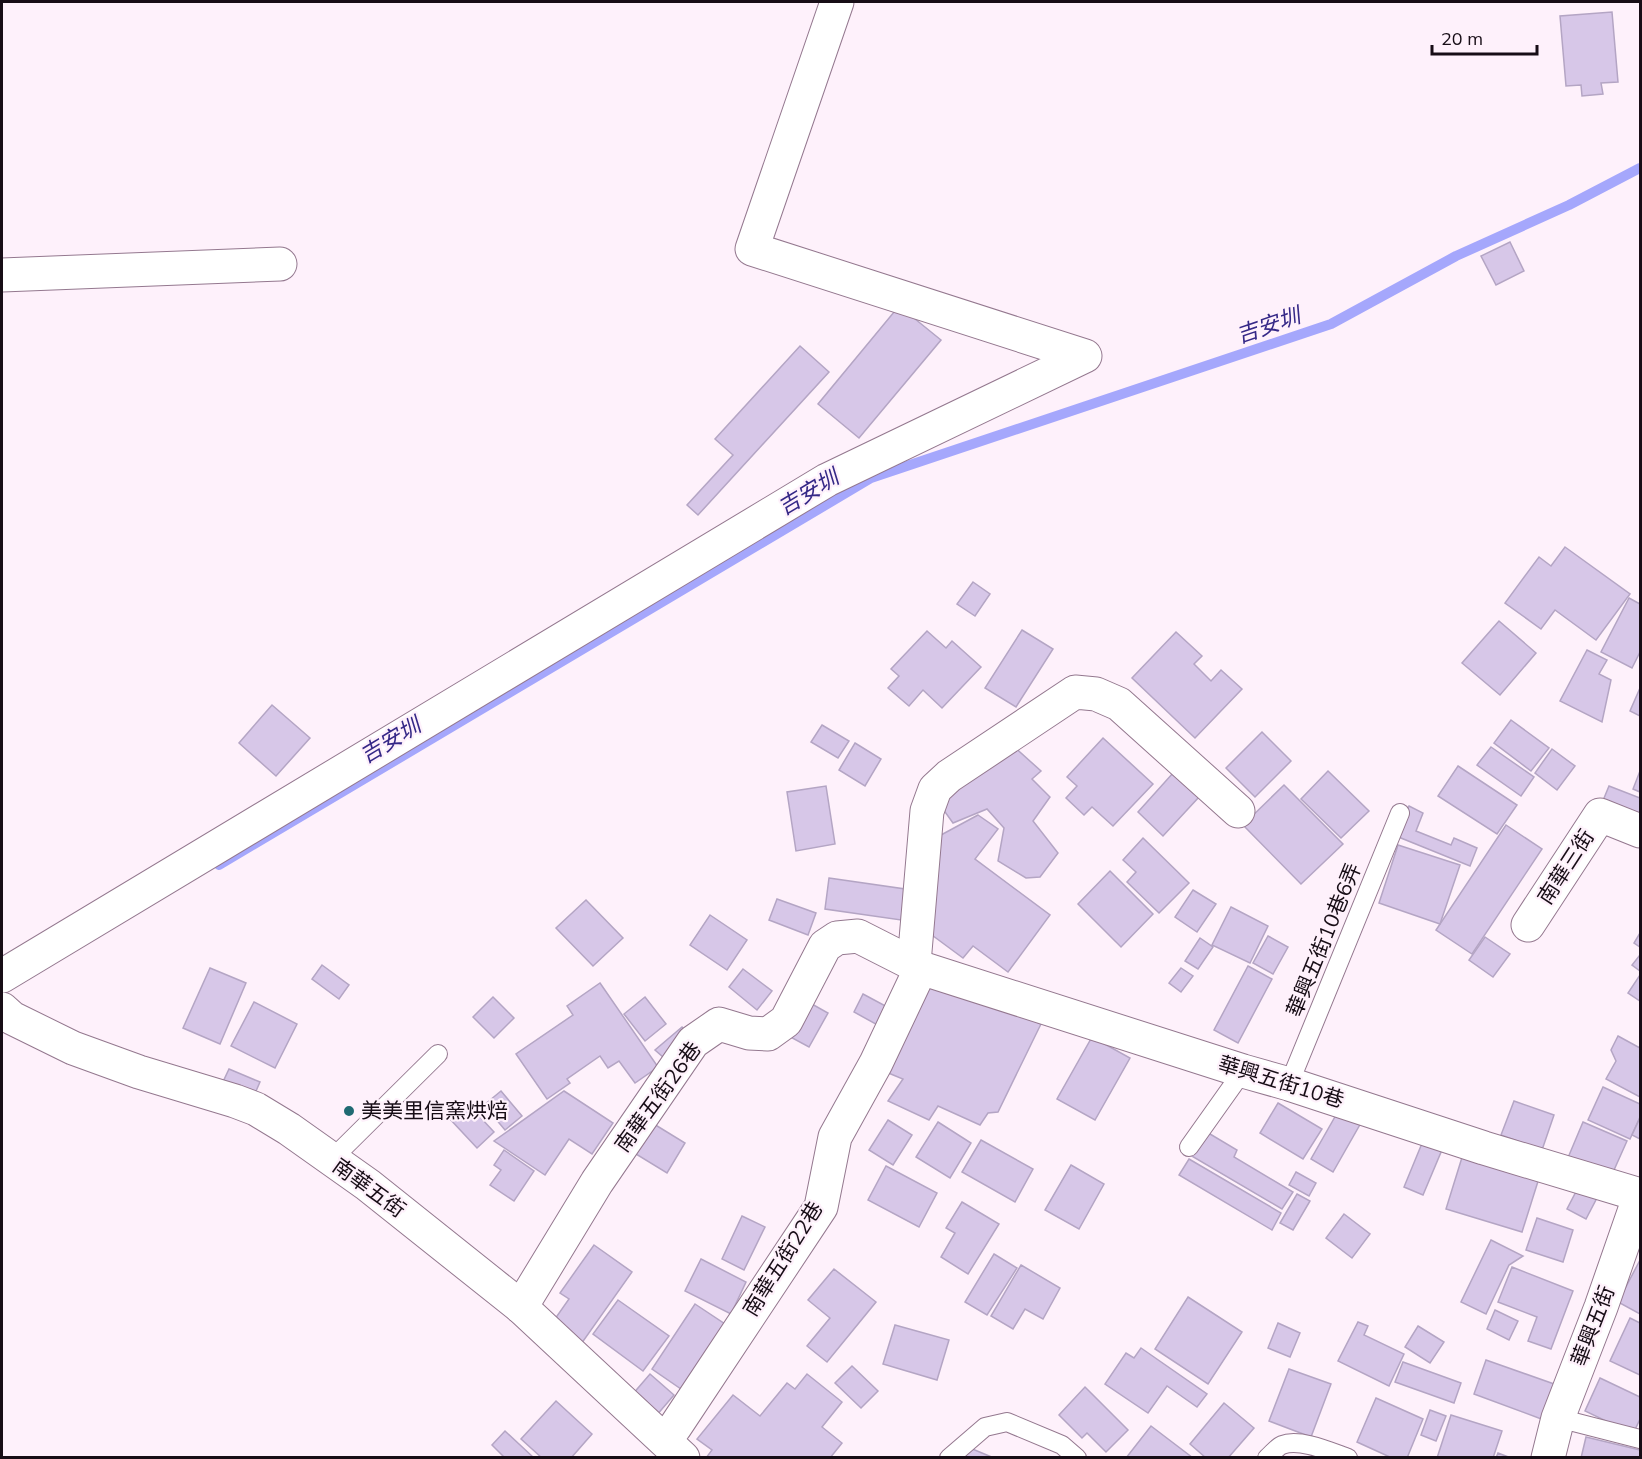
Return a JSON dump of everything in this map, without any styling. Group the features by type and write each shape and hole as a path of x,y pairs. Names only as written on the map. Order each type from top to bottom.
{"street":[{"path":"2,976 827,480 1085,356 752,249 837,2"},
{"path":"2,275 280,264"},
{"path":"918,966 927,811 935,789 949,776 1075,692 1096,693 1119,704 1238,811"},
{"name":"南華三街","path":"1528,925 1600,815 1641,831"},
{"name":"南華五街26巷","path":"521,1307 597,1182 693,1042 719,1024 749,1033 768,1034 786,1021 825,946 837,939 858,936 918,966"},
{"name":"華興五街10巷","path":"918,966 1484,1148 1640,1195"},
{"name":"南華五街22巷","path":"673,1448 675,1427 820,1207 836,1137 876,1063 918,966"},
{"name":"南華五街","path":"7,1013 73,1048 256,1109 289,1129 368,1185 521,1307 673,1448"},
{"name":"華興五街","path":"1548,1458 1558,1418 1601,1307 1640,1195"}],"lane":[{"name":"華興五街10巷6弄","path":"1289,1084 1400,813"},
{"path":"331,1160 438,1054"},
{"path":"1189,1148 1243,1071"},
{"path":"1558,1418 1641,1439"},
{"path":"949,1458 985,1427 1007,1422 1062,1445 1077,1458"},
{"path":"1268,1458 1282,1445 1308,1444 1348,1458"}],"building":[{"path":"1612,12 1618,82 1601,83 1603,94 1582,96 1581,85 1566,86 1560,16"},
{"path":"1510,242 1524,271 1496,285 1481,256"},
{"path":"899,306 941,340 859,438 818,404"},
{"path":"800,346 829,372 698,515 687,505 733,455 715,439"},
{"path":"1565,547 1630,594 1596,640 1555,610 1541,629 1505,603 1539,557 1551,566"},
{"path":"973,582 990,594 975,616 957,604"},
{"path":"1629,598 1640,604 1640,652 1632,668 1601,652"},
{"path":"1499,621 1536,653 1500,695 1462,663"},
{"path":"1022,630 1053,649 1016,707 985,688"},
{"path":"927,631 946,648 952,641 981,667 942,708 923,690 909,706 888,688 899,676 891,669"},
{"path":"1176,632 1202,656 1194,664 1211,681 1221,670 1242,689 1195,738 1132,678"},
{"path":"1587,650 1607,660 1599,674 1611,680 1602,722 1560,701"},
{"path":"1640,688 1640,716 1630,711"},
{"path":"272,705 310,738 276,776 239,743"},
{"path":"1511,720 1549,748 1531,771 1494,743"},
{"path":"822,725 849,741 838,758 811,742"},
{"path":"1262,732 1291,761 1255,797 1226,768"},
{"path":"1103,738 1153,784 1113,826 1092,807 1084,815 1066,798 1077,786 1067,777"},
{"path":"855,743 881,759 865,786 839,770"},
{"path":"1011,744 1041,771 1032,779 1050,797 1033,821 1058,853 1040,877 1026,878 998,861 1004,828 987,809 953,823 935,798"},
{"path":"1491,747 1534,777 1521,796 1477,765"},
{"path":"1552,749 1575,766 1557,790 1535,773"},
{"path":"1458,766 1517,805 1497,834 1438,796"},
{"path":"1328,771 1369,811 1341,838 1301,799"},
{"path":"1640,771 1640,792 1633,789"},
{"path":"1173,773 1199,797 1163,836 1138,812"},
{"path":"1284,785 1343,844 1301,884 1243,825"},
{"path":"826,786 835,844 796,851 787,792"},
{"path":"1609,786 1640,798 1640,818 1602,803"},
{"path":"1409,806 1423,813 1416,831 1451,845 1454,838 1477,848 1470,866 1396,836"},
{"path":"978,815 998,829 975,859 1050,915 1008,972 973,946 963,958 921,927 928,842"},
{"path":"1506,825 1542,849 1472,954 1436,930"},
{"path":"1143,838 1189,883 1159,913 1127,882 1136,872 1123,860"},
{"path":"1398,845 1460,865 1440,924 1379,903"},
{"path":"1110,871 1153,914 1121,947 1078,904"},
{"path":"829,878 905,889 901,920 825,909"},
{"path":"1193,890 1216,904 1197,932 1175,917"},
{"path":"777,899 816,913 808,935 769,920"},
{"path":"586,900 623,938 593,966 556,928"},
{"path":"1231,907 1268,926 1250,963 1212,945"},
{"path":"710,915 747,940 727,970 690,945"},
{"path":"1640,933 1640,947 1634,943"},
{"path":"1268,936 1288,947 1273,974 1253,963"},
{"path":"1485,937 1510,954 1493,977 1469,960"},
{"path":"1200,938 1213,947 1198,969 1185,961"},
{"path":"1640,955 1640,971 1632,965"},
{"path":"322,965 349,985 339,999 312,979"},
{"path":"1248,966 1272,979 1238,1043 1214,1030"},
{"path":"210,968 246,983 220,1044 183,1028"},
{"path":"1181,968 1193,976 1181,992 1169,983"},
{"path":"743,969 772,991 757,1010 729,987"},
{"path":"1640,975 1640,1001 1628,993"},
{"path":"934,978 1041,1024 998,1112 988,1113 980,1125 938,1106 929,1120 888,1101 903,1079 886,1072"},
{"path":"600,983 658,1067 635,1083 619,1061 608,1068 600,1056 567,1079 570,1083 547,1099 516,1054 573,1015 567,1006"},
{"path":"863,994 893,1010 883,1028 854,1012"},
{"path":"493,997 514,1018 494,1038 473,1017"},
{"path":"645,997 666,1024 645,1041 624,1014"},
{"path":"803,999 828,1013 809,1047 783,1033"},
{"path":"254,1002 297,1024 275,1068 231,1046"},
{"path":"682,1027 689,1035 663,1057 655,1050"},
{"path":"1618,1036 1640,1048 1640,1097 1606,1079 1616,1061 1611,1050"},
{"path":"1092,1037 1130,1058 1095,1120 1057,1099"},
{"path":"229,1069 260,1082 253,1098 222,1084"},
{"path":"1603,1087 1640,1104 1640,1117 1630,1139 1588,1120"},
{"path":"501,1091 522,1116 505,1130 484,1105"},
{"path":"564,1091 613,1123 592,1154 569,1139 545,1175 494,1141"},
{"path":"1514,1101 1554,1115 1542,1150 1501,1135"},
{"path":"467,1103 494,1132 477,1148 449,1118"},
{"path":"1278,1103 1322,1129 1303,1159 1260,1133"},
{"path":"1340,1108 1362,1121 1333,1172 1311,1159"},
{"path":"1640,1118 1640,1139 1632,1135"},
{"path":"888,1120 912,1135 893,1165 869,1150"},
{"path":"649,1121 685,1143 667,1173 631,1151"},
{"path":"938,1122 971,1143 950,1178 916,1157"},
{"path":"1583,1122 1627,1141 1610,1179 1567,1160"},
{"path":"1205,1131 1237,1150 1234,1157 1293,1192 1282,1209 1190,1155"},
{"path":"1425,1136 1444,1145 1423,1195 1404,1187"},
{"path":"981,1140 1033,1169 1015,1202 962,1172"},
{"path":"504,1150 534,1171 514,1201 490,1185 501,1170 494,1165"},
{"path":"1464,1151 1540,1175 1522,1232 1446,1209"},
{"path":"1189,1159 1281,1213 1272,1230 1179,1175"},
{"path":"1071,1165 1104,1184 1079,1229 1045,1210"},
{"path":"886,1166 937,1193 919,1227 868,1200"},
{"path":"1296,1172 1316,1183 1309,1196 1289,1185"},
{"path":"1580,1184 1599,1194 1586,1219 1567,1209"},
{"path":"1297,1194 1310,1201 1293,1230 1280,1223"},
{"path":"962,1202 999,1224 968,1274 941,1257 955,1233 946,1228"},
{"path":"1344,1214 1370,1234 1352,1258 1326,1238"},
{"path":"742,1216 765,1227 744,1270 722,1259"},
{"path":"1537,1218 1573,1230 1563,1262 1526,1250"},
{"path":"1491,1240 1523,1256 1509,1265 1486,1314 1461,1302"},
{"path":"594,1245 632,1272 579,1347 550,1326 569,1299 560,1293"},
{"path":"994,1254 1017,1268 987,1315 965,1302"},
{"path":"701,1259 746,1282 731,1314 685,1291"},
{"path":"1640,1260 1640,1314 1618,1302"},
{"path":"1021,1265 1060,1288 1043,1319 1025,1309 1013,1329 991,1316"},
{"path":"1512,1267 1573,1291 1551,1349 1528,1341 1537,1317 1498,1302"},
{"path":"834,1269 876,1302 827,1362 807,1346 830,1318 808,1300"},
{"path":"1188,1297 1242,1332 1208,1384 1155,1349"},
{"path":"618,1300 669,1336 643,1371 593,1334"},
{"path":"695,1304 725,1324 681,1389 652,1369"},
{"path":"1495,1310 1518,1321 1509,1340 1487,1329"},
{"path":"1630,1318 1640,1323 1640,1375 1610,1361"},
{"path":"1358,1322 1368,1326 1364,1335 1404,1354 1389,1386 1338,1361"},
{"path":"1278,1323 1300,1333 1290,1357 1268,1348"},
{"path":"895,1325 949,1340 937,1380 883,1364"},
{"path":"1418,1326 1444,1342 1430,1363 1405,1347"},
{"path":"1141,1348 1207,1394 1197,1407 1167,1386 1148,1413 1105,1384 1126,1353 1134,1358"},
{"path":"1486,1360 1557,1385 1544,1420 1474,1394"},
{"path":"1403,1362 1461,1383 1454,1403 1395,1382"},
{"path":"852,1366 878,1391 861,1408 835,1383"},
{"path":"1289,1369 1331,1384 1311,1437 1269,1421"},
{"path":"650,1374 674,1395 656,1416 632,1395"},
{"path":"807,1374 842,1402 822,1427 842,1443 830,1458 706,1458 712,1450 697,1439 733,1395 760,1416 787,1383 795,1389"},
{"path":"1600,1378 1640,1397 1640,1419 1633,1434 1585,1411"},
{"path":"1085,1387 1128,1430 1106,1452 1087,1433 1082,1438 1059,1415"},
{"path":"1376,1398 1423,1419 1407,1458 1392,1458 1357,1442"},
{"path":"556,1401 592,1434 571,1458 542,1458 521,1439"},
{"path":"1224,1403 1254,1428 1228,1458 1206,1458 1190,1444"},
{"path":"1430,1410 1446,1416 1436,1441 1421,1435"},
{"path":"1451,1415 1502,1431 1493,1458 1437,1458"},
{"path":"1151,1426 1193,1458 1126,1458"},
{"path":"505,1431 534,1458 505,1458 492,1445"},
{"path":"1586,1437 1640,1450 1640,1458 1581,1458"},
{"path":"970,1448 994,1458 958,1458"},
{"path":"1498,1453 1511,1458 1496,1458"}],"waterway":[{"name":"吉安圳","path":"219,865 871,478 1331,324 1456,256 1569,205 1640,168"}],"place":[{"name":"美美里信窯烘焙","path":"349,1111"}]}
